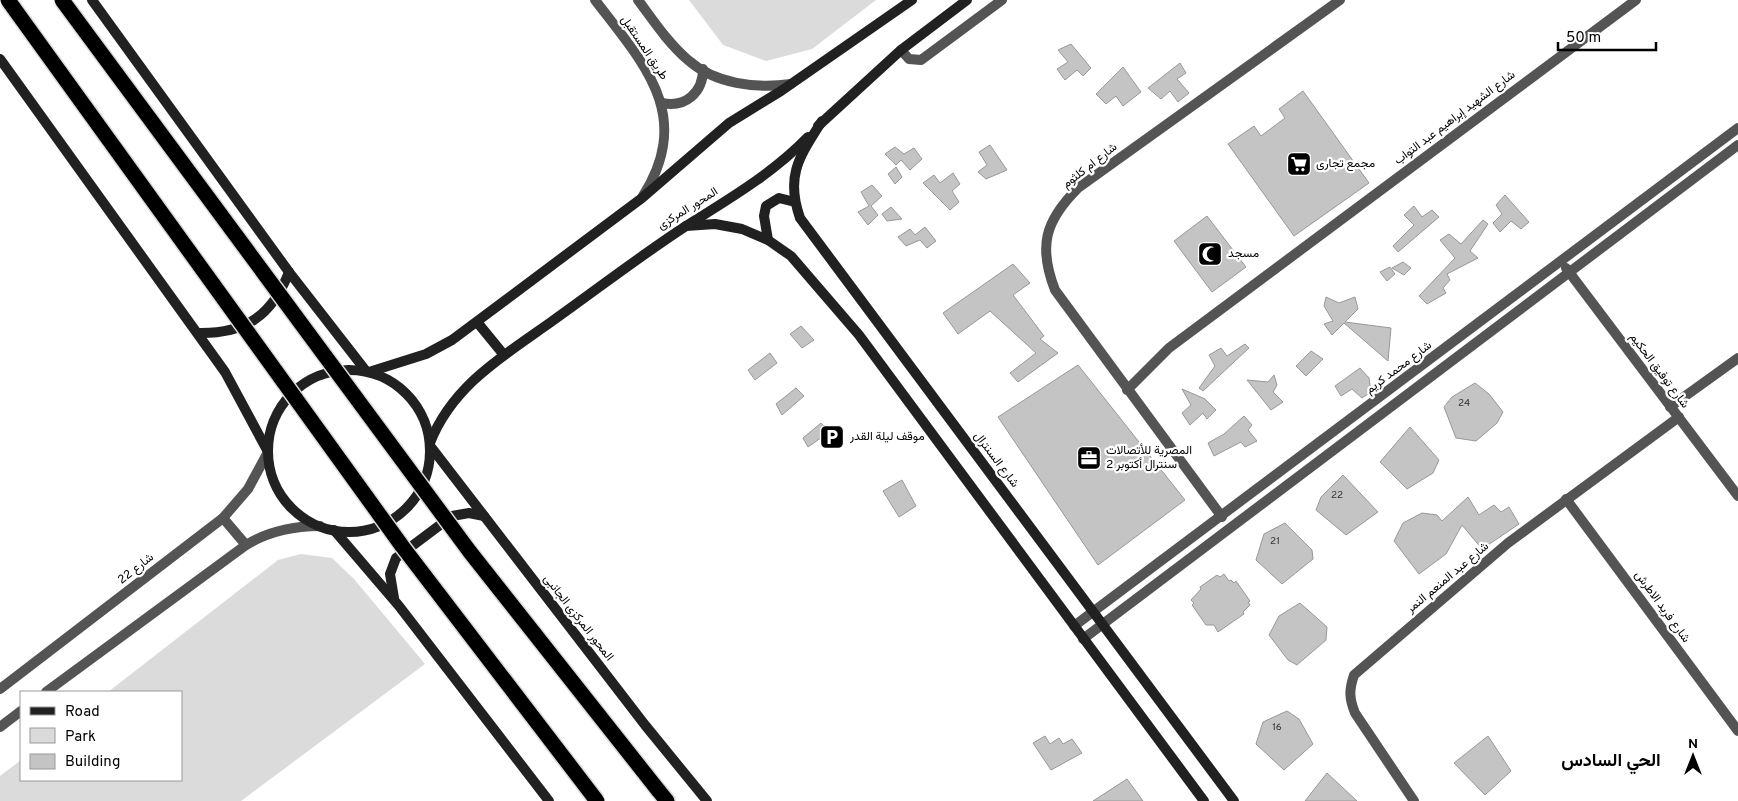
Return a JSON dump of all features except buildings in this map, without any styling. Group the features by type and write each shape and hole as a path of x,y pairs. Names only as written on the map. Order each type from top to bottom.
{"highway":[{"path":"8,0 402,546 597,801"},
{"path":"62,0 470,552 663,795"}],"main road":[{"path":"92,0 289,272 367,372"},
{"path":"367,372 426,354 477,322 642,198 709,138 912,0"},
{"name":"المحور المركزى","path":"431,445 436,428 455,399 477,375 686,226 756,182 780,163 901,50 967,0"},
{"path":"0,59 226,372 268,452"},
{"name":"شارع السنترال","path":"822,122 798,160 794,174 794,202 800,218 1234,801"},
{"path":"768,240 764,216 766,206 779,198 794,202"},
{"path":"686,226 702,224 729,226 768,240 791,256 859,334 1204,801"},
{"path":"198,334 237,329 255,320 270,307 282,290 289,272"},
{"path":"477,322 504,355"},
{"path":"352,370 367,372 395,384 411,398 423,416 431,445 430,462 421,490 402,512 390,521 370,529 348,532 320,526 297,513 280,492 270,468 268,452 269,439 277,414 284,403 303,384 326,373 352,370"},
{"name":"المحور المركزى الجانبى","path":"431,445 645,725 707,801"},
{"path":"395,601 390,584 390,574 396,558 452,516 469,513 484,516"},
{"path":"334,530 395,601 549,801"}],"street":[{"name":"طريق المستقبل","path":"595,0 652,79 662,103 664,130 660,159 656,173 642,198"},
{"name":"طريق المستقبل","path":"638,0 688,60 702,70 724,79 751,85 791,84"},
{"path":"901,50 909,59 921,60 1002,0"},
{"name":"شارع ام كلثوم","path":"1222,517 1054,290 1047,268 1046,245 1051,223 1064,203 1078,188 1340,0"},
{"name":"شارع الشهيد إبراهيم عبد التواب","path":"1127,390 1169,348 1636,0"},
{"path":"662,103 676,104 694,95 701,83 702,70"},
{"name":"شارع محمد كريم","path":"1074,626 1222,517 1738,128"},
{"name":"شارع محمد كريم","path":"1083,639 1738,145"},
{"name":"شارع توفيق الحكيم","path":"1561,262 1738,496"},
{"path":"1670,406 1738,358"},
{"name":"شارع عبد المنعم النمر","path":"1414,801 1354,713 1350,701 1349,688 1354,675 1508,544 1678,417"},
{"name":"شارع 22","path":"0,689 223,518 248,489 268,452"},
{"name":"شارع فريد الاطرش","path":"1566,499 1738,731"},
{"path":"223,518 246,545"},
{"path":"47,691 246,545 276,531 320,526"},
{"path":"0,727 20,712"}],"green space":[{"path":"689,0 876,0 812,49 766,61 723,45"},
{"path":"301,554 332,558 354,579 425,664 241,801 0,801 0,776 20,761 20,781 182,781 182,691 109,691 278,560"}],"place":[{"name":"مجمع تجارى","path":"1299,164"},
{"name":"مسجد","path":"1210,254"},
{"name":"موقف ليلة القدر","path":"832,437"},
{"name":"المصرية للأتصالات سنترال أكتوبر 2","path":"1089,458"}],"district":[{"name":"الحي السادس","path":"1611,761"}]}
